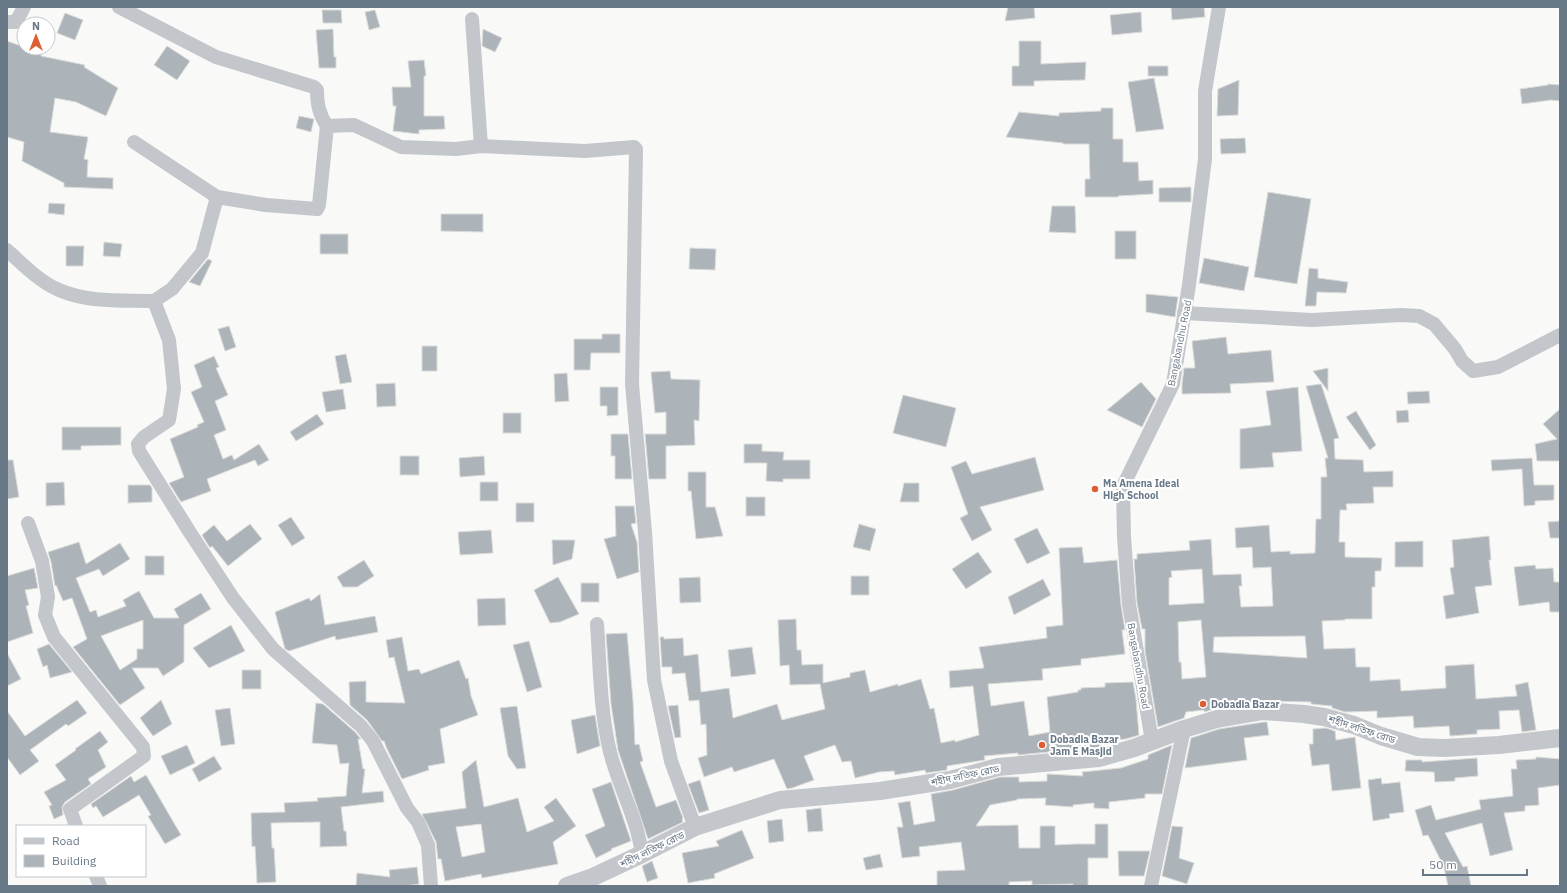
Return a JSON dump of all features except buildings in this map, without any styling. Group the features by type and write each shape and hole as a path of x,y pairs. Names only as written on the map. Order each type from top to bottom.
{"street":[{"path":"7,22 16,22 24,7"},
{"path":"119,7 216,57 314,87 318,90 317,103 327,126 319,205 317,209 266,205 217,197 134,142"},
{"name":"Bangabandhu Road","path":"1152,741 1129,604 1124,537 1123,486 1173,384 1190,285 1205,159 1205,91 1219,7"},
{"path":"472,19 481,146"},
{"path":"327,126 354,125 401,147 456,149 481,146 585,151 634,147 636,149 632,384 645,532 654,680 671,761 695,827"},
{"path":"7,250 45,282 58,290 92,300 154,301 172,289 202,253 217,197"},
{"path":"154,301 169,340 174,389 169,420 144,437 138,444 139,451 189,532 233,598 273,649 361,726 373,741 407,808 418,822 428,846 431,886"},
{"path":"1184,313 1312,320 1401,315 1419,316 1434,324 1455,349 1462,361 1473,371 1498,367 1560,335"},
{"path":"28,523 42,561 48,597 44,615 54,637 143,747 144,756 70,809 76,825"},
{"path":"597,624 603,709 610,753 640,837 642,854"},
{"name":"শহীদ লতিফ রোড","path":"567,886 592,877 642,854 695,827 780,800 880,791 950,780 998,767 1099,758 1134,748 1184,729 1216,719 1263,711 1324,717 1354,725 1381,736 1418,746 1444,748 1498,745 1560,738"},
{"path":"1152,886 1184,729"}],"place":[{"name":"Ma Amena Ideal High School","path":"1095,489"},
{"name":"Dobadia Bazar","path":"1203,704"},
{"name":"Dobadia Bazar Jam E Masjid","path":"1042,745"}]}
